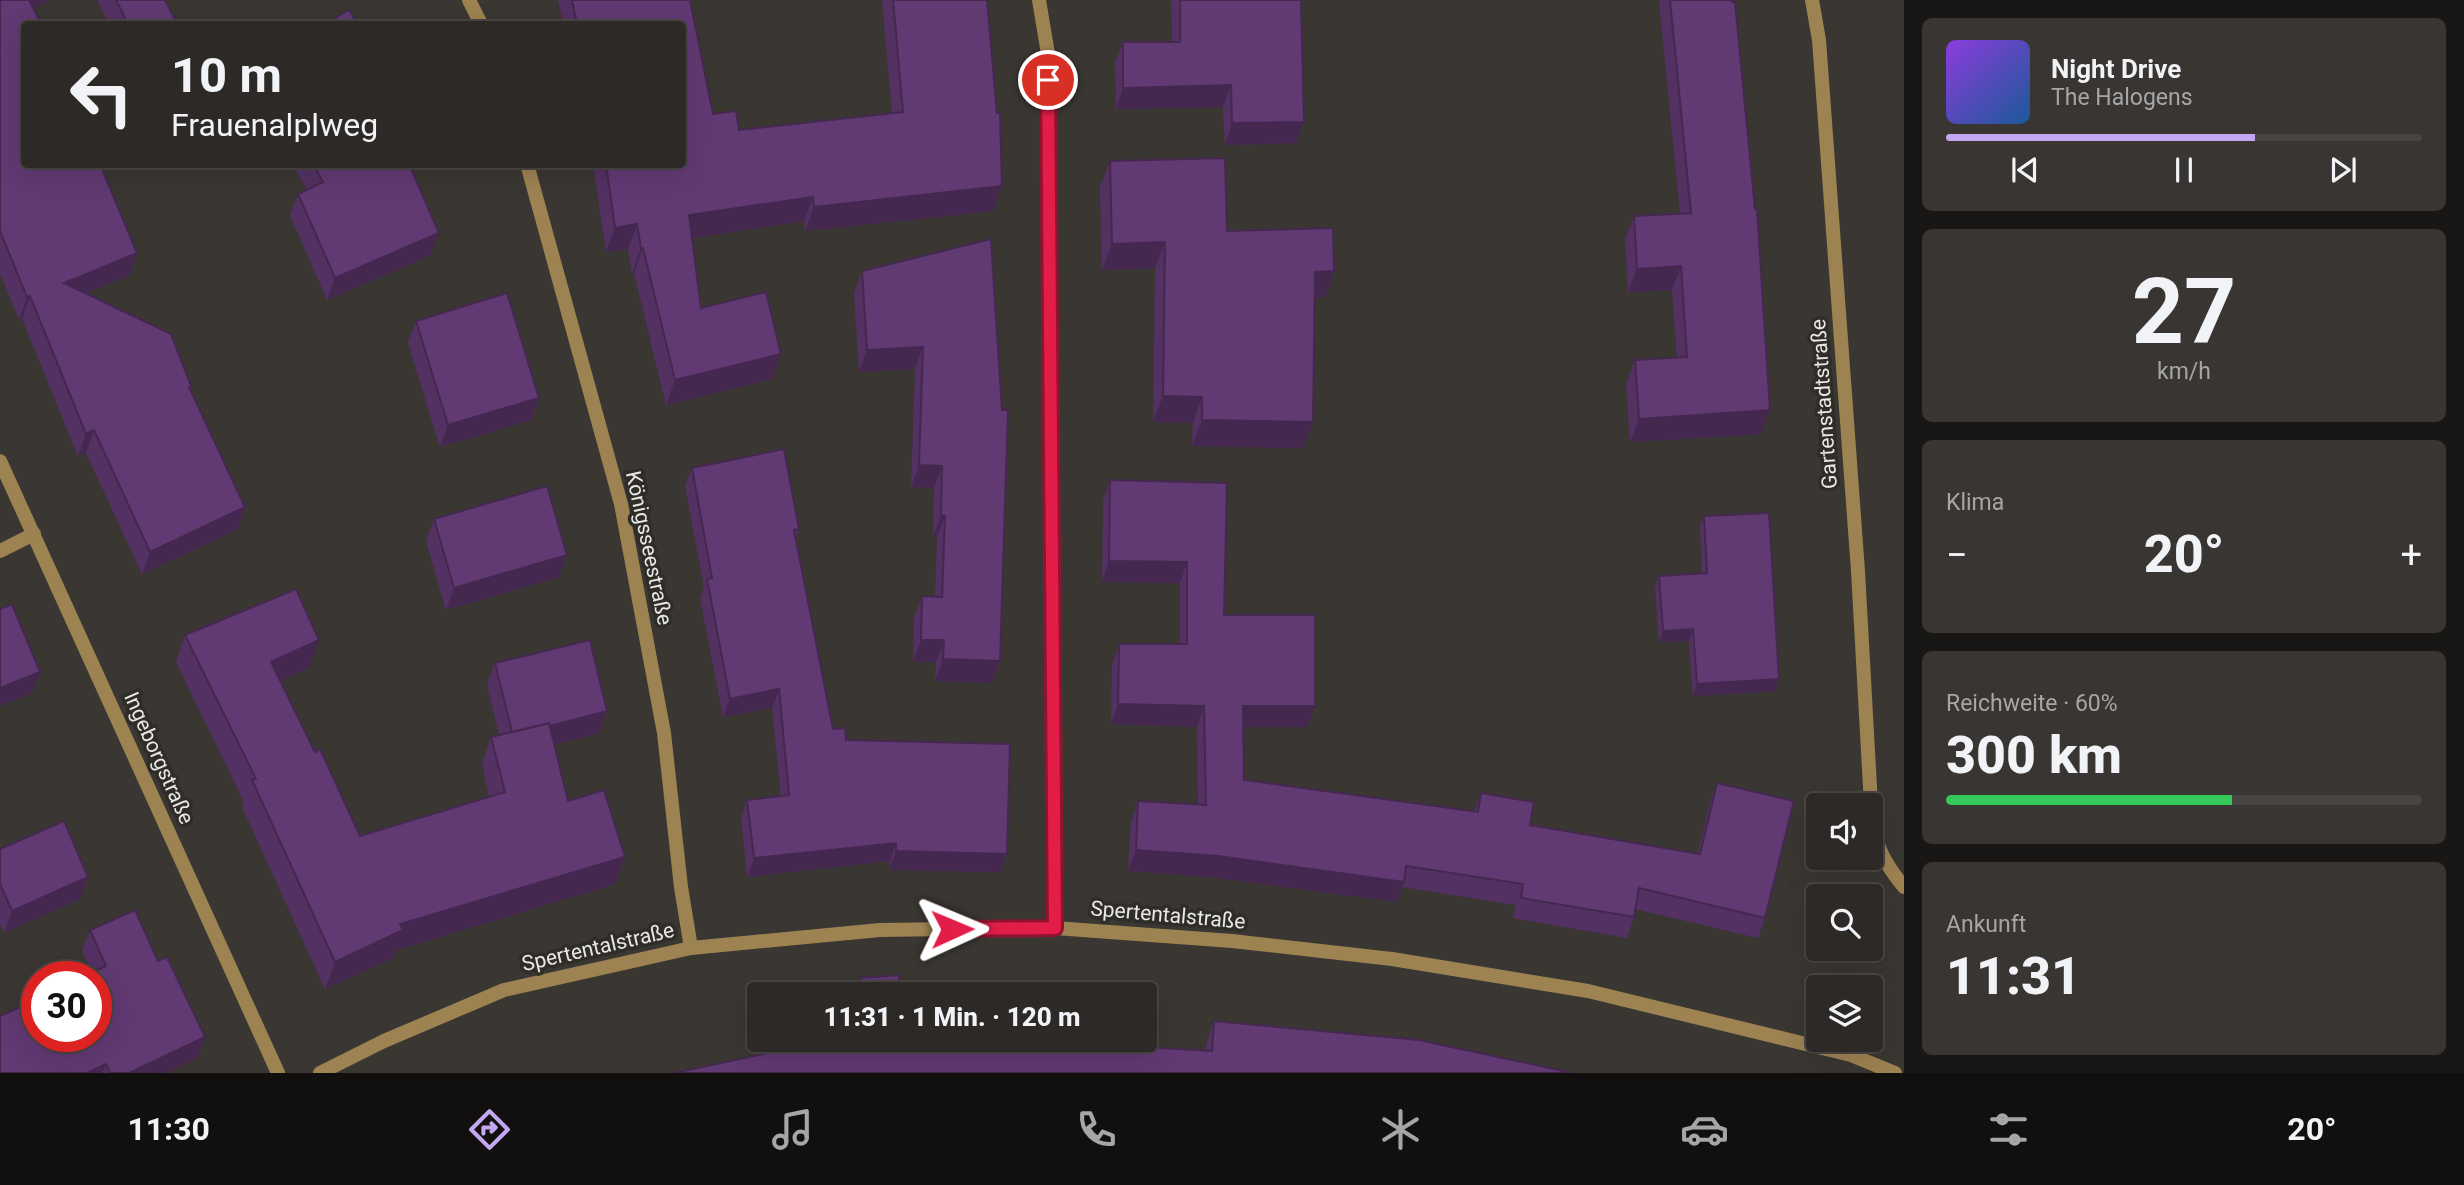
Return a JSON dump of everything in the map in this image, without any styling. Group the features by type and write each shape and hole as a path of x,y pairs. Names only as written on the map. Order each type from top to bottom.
{"street":[{"path":"469,0 480,21"},
{"path":"1039,0 1048,54 1055,928"},
{"name":"Gartenstadtstraße","path":"1812,0 1819,40 1858,571 1870,793"},
{"name":"Königsseestraße","path":"528,168 621,504 664,733 681,887 691,947"},
{"name":"Ingeborgstraße","path":"0,461 278,1073"},
{"path":"0,551 34,534"},
{"name":"Gartenstadtstraße","path":"1883,858 1904,887"},
{"name":"Spertentalstraße","path":"320,1073 384,1041 505,990 691,947 880,930 1055,928 1233,941 1392,959 1588,991 1851,1055 1895,1073"}],"building":[{"path":"0,0 29,0 40,21 21,21 21,168 102,168 137,253 64,283 171,334 191,386 189,387 245,507 150,552 94,430 86,434 30,296 27,297 0,231"},
{"path":"116,0 165,0 176,21 126,21"},
{"path":"572,0 690,0 713,114 736,111 739,130 903,112 893,0 987,0 997,113 1000,113 1002,186 814,207 813,197 689,215 701,308 766,292 781,354 675,380 637,224 615,228 607,168 686,168 686,21 576,21"},
{"path":"1180,0 1301,0 1304,122 1232,123 1231,85 1123,88 1123,42 1180,42"},
{"path":"1670,0 1735,2 1757,209 1770,410 1639,419 1635,360 1687,357 1681,266 1637,269 1634,216 1691,213"},
{"path":"349,10 356,21 330,21"},
{"path":"1225,158 1227,231 1333,228 1334,271 1315,272 1313,422 1202,420 1202,397 1163,396 1165,242 1112,244 1110,161"},
{"path":"315,168 411,168 439,233 335,278 298,194 323,182"},
{"path":"991,239 1002,410 1008,410 1000,661 943,659 944,640 921,640 922,596 942,597 945,516 941,515 942,466 919,465 923,347 867,350 862,271"},
{"path":"507,293 539,398 448,425 416,321"},
{"path":"784,449 799,529 794,530 833,729 845,728 846,740 1010,744 1007,854 896,851 896,843 754,858 747,800 789,795 779,689 730,699 707,579 712,578 692,468"},
{"path":"1110,480 1227,483 1224,615 1315,615 1315,706 1243,706 1244,780 1478,812 1481,793 1534,802 1530,825 1700,854 1717,783 1794,801 1765,918 1639,888 1634,917 1521,898 1523,884 1406,866 1404,882 1218,856 1136,850 1138,801 1206,805 1204,706 1118,704 1119,644 1187,644 1187,562 1109,561"},
{"path":"547,486 567,555 454,588 434,519"},
{"path":"1769,513 1779,679 1697,684 1693,629 1663,631 1659,576 1707,573 1704,516"},
{"path":"296,589 319,640 271,662 315,752 320,749 360,836 505,792 491,737 549,723 568,801 604,790 625,857 400,924 403,930 335,962 252,780 256,779 185,635"},
{"path":"12,604 40,672 0,688 0,609"},
{"path":"590,640 607,711 550,726 549,723 512,732 495,663"},
{"path":"64,821 88,877 12,911 0,884 0,849"},
{"path":"135,910 158,961 167,957 205,1037 129,1073 110,1073 106,1064 87,1073 0,1073 0,1016 21,1006 21,1052 112,1052 112,961 104,961 90,930"},
{"path":"899,975 899,982 860,982 860,978"},
{"path":"1214,1021 1419,1040 1573,1073 674,1073 773,1052 1157,1052 1157,1048 1212,1051"}],"route":[{"path":"952,929 1055,928 1048,80"}]}
